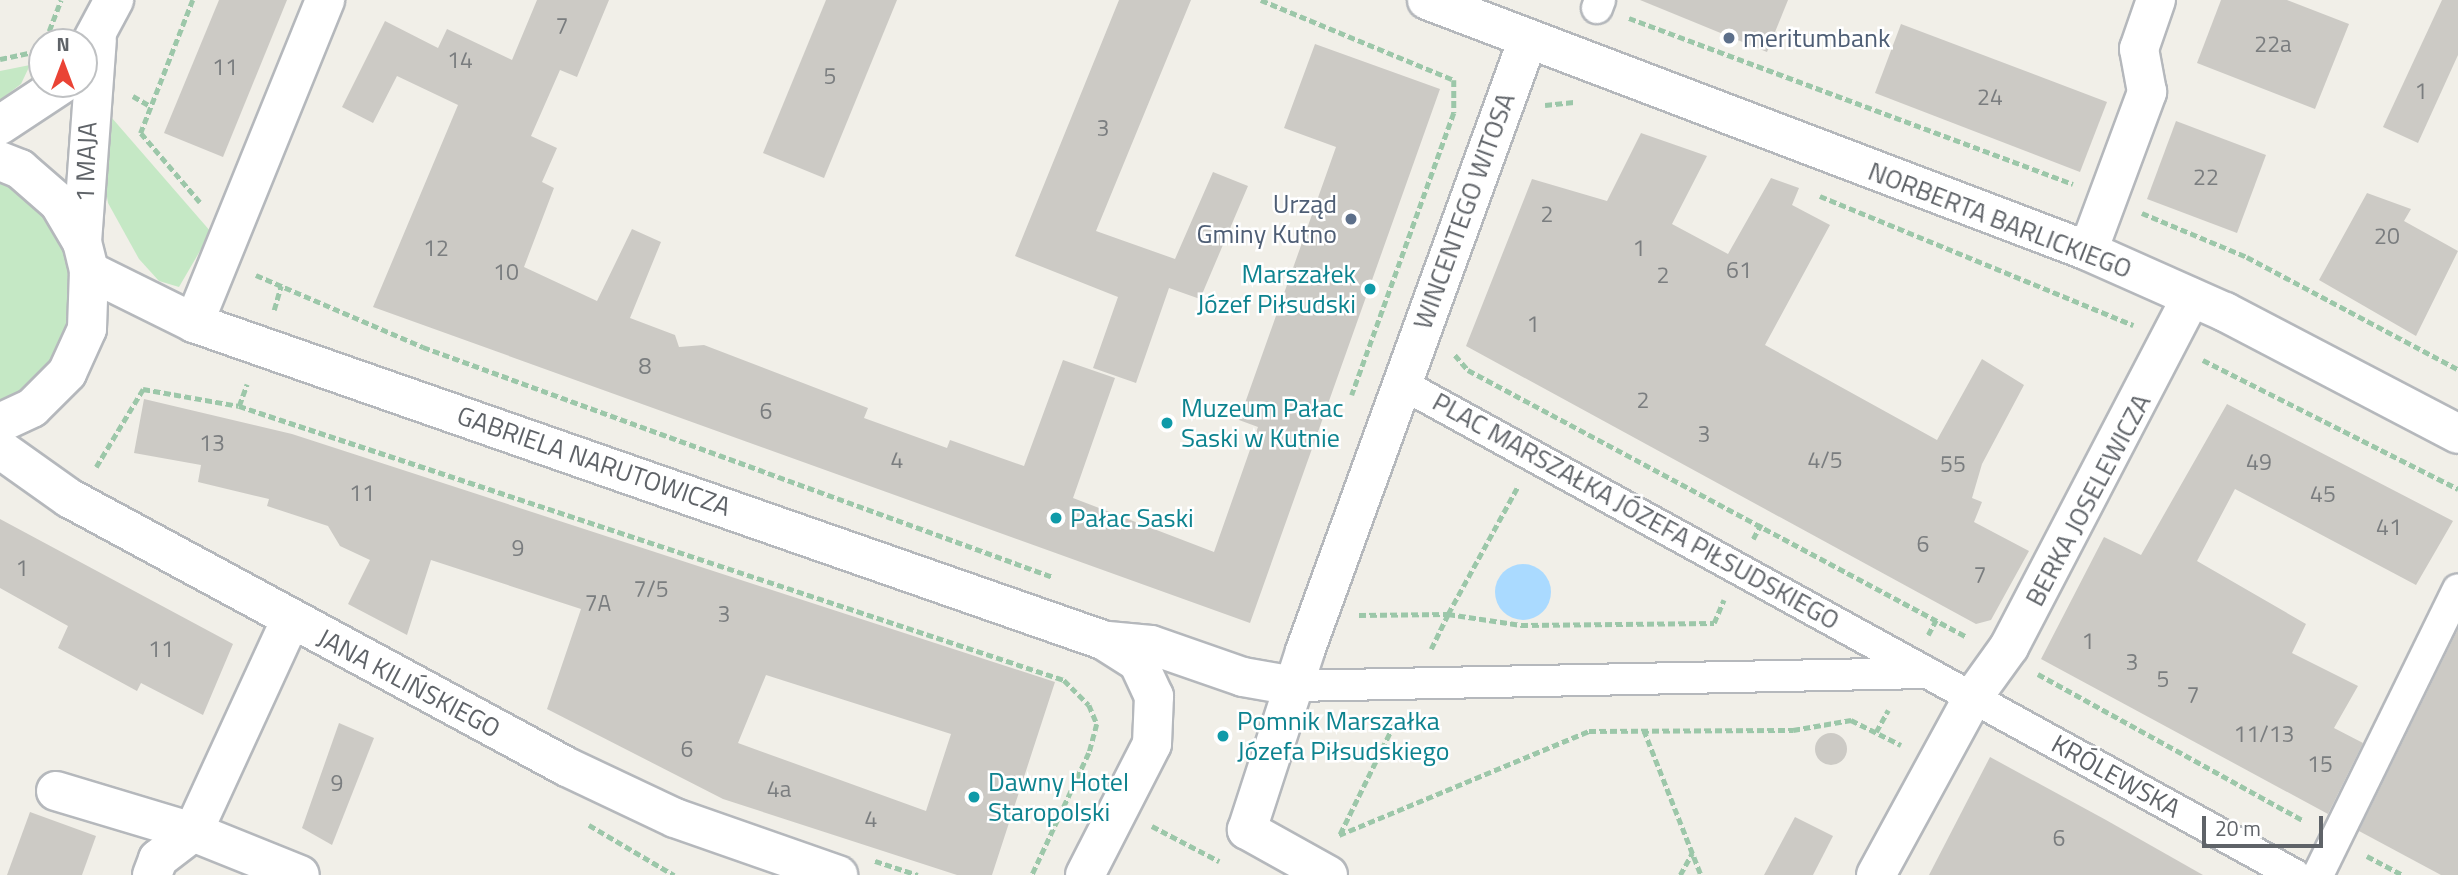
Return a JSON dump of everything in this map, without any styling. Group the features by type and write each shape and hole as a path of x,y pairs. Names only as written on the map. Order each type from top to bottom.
{"street":[{"name":"1 MAJA","path":"98,32 114,0"},
{"path":"194,323 325,0"},
{"name":"NORBERTA BARLICKIEGO","path":"1427,0 2088,251 2191,297 2458,434"},
{"path":"2088,251 2147,92 2139,49 2156,0"},
{"name":"WINCENTEGO WITOSA","path":"1402,384 1528,39"},
{"name":"1 MAJA","path":"0,125 41,98"},
{"name":"1 MAJA","path":"0,423 32,408 67,373 87,329 89,98"},
{"path":"0,161 20,169 59,203 86,256"},
{"name":"GABRIELA NARUTOWICZA","path":"86,256 194,323 1103,640"},
{"name":"BERKA JOSELEWICZA","path":"1973,696 2009,647 2172,343 2191,297"},
{"name":"PLAC MARSZAŁKA JÓZEFA PIŁSUDSKIEGO","path":"1323,872 1247,830 1318,615 1402,384 1973,696"},
{"name":"JANA KILIŃSKIEGO","path":"0,449 69,498 567,767 675,818 838,875"},
{"path":"2318,875 2458,589"},
{"path":"152,875 158,859 193,832 291,619"},
{"path":"1103,640 1151,645 1243,677 1294,686 1930,673"},
{"path":"1085,875 1152,744 1154,696 1138,662 1103,640"},
{"path":"1876,875 1973,696"},
{"name":"KRÓLEWSKA","path":"1973,696 2295,875"},
{"path":"56,791 193,832 300,875"}],"path":[{"path":"50,28 61,0"},
{"path":"1261,0 1454,80 1454,113 1349,406"},
{"path":"1640,21 2109,199 2247,257 2458,369"},
{"path":"0,59 28,53"},
{"path":"1545,105 1584,104"},
{"path":"1811,192 2172,343 2458,489"},
{"path":"239,406 281,286"},
{"path":"1457,340 1453,352 1468,370 1971,639 1990,638 2009,647 2033,660 2040,679 2402,875"},
{"path":"423,347 1061,580"},
{"path":"69,498 93,471 144,389 239,406 1064,680 1089,705 1097,724 1089,753 1032,875"},
{"path":"1318,615 1448,614 1556,416"},
{"path":"2452,486 2454,480"},
{"path":"1323,872 1340,834 1590,731 1793,730 1851,720 1937,763"},
{"path":"1643,730 1701,875"},
{"path":"1144,822 1228,866"},
{"path":"1680,875 1692,853"}],"green space":[{"path":"28,65 21,84 0,100 0,71"},
{"path":"105,110 211,232 179,287 159,281 139,259 108,203 103,172"},
{"path":"0,178 27,193 53,221 69,254 75,291 69,328 53,361 28,388 0,404"}],"water":[{"path":"1523,564 1534,566 1543,572 1549,581 1549,603 1543,612 1534,618 1523,620 1512,618 1503,612 1497,603 1495,592 1497,581 1503,572 1512,566"}],"building":[{"path":"219,0 287,0 223,157 164,133"},
{"path":"537,0 609,0 577,77 560,70 531,136 557,148 542,182 554,188 524,267 597,301 632,229 661,242 630,318 675,335 679,347 704,345 868,408 864,418 947,448 950,440 1024,466 1063,360 1115,378 1073,498 1214,552 1258,427 1239,420 1336,147 1284,128 1315,44 1440,89 1250,623 373,307 458,105 397,76 373,123 342,107 385,21 438,48 447,29 512,60"},
{"path":"826,0 897,0 824,178 763,153"},
{"path":"1119,0 1191,0 1096,231 1175,259 1213,172 1248,186 1200,299 1169,288 1136,383 1093,368 1118,297 1015,256"},
{"path":"1640,0 1788,0 1767,52"},
{"path":"2221,0 2287,0 2349,24 2315,109 2197,63"},
{"path":"2442,0 2458,0 2458,55 2418,143 2383,127"},
{"path":"1901,24 2107,102 2080,172 1875,93"},
{"path":"2176,121 2266,155 2237,233 2147,199"},
{"path":"1641,133 1707,156 1672,224 1728,254 1771,178 1799,188 1792,205 1830,225 1765,345 1937,440 1982,359 2024,385 1982,464 1972,498 1982,502 1974,522 2029,551 1991,620 1976,624 1466,346 1532,179 1607,201"},
{"path":"2367,193 2411,209 2404,221 2458,251 2416,336 2319,280"},
{"path":"144,399 292,434 1055,682 992,875 957,875 723,799 547,709 581,609 431,560 407,635 348,604 370,560 340,546 328,526 267,506 269,499 198,482 201,465 134,453","holes":["766,675 951,734 926,811 738,743"]},
{"path":"2227,404 2453,521 2416,585 2235,489 2197,561 2306,624 2292,653 2358,686 2334,728 2363,743 2328,814 2041,659 2104,537 2141,555"},
{"path":"0,519 233,644 203,715 141,683 137,691 58,648 68,626 0,588"},
{"path":"2458,629 2458,875 2441,875 2359,831"},
{"path":"339,723 374,738 332,845 302,828"},
{"path":"1831,733 1842,738 1847,749 1842,760 1831,765 1820,760 1815,749 1820,738"},
{"path":"1990,757 2106,820 2203,875 1929,875"},
{"path":"30,812 96,836 82,875 7,875"},
{"path":"1795,817 1833,836 1813,875 1764,875"}],"place":[{"name":"meritumbank","path":"1729,38"},
{"name":"Urząd Gminy Kutno","path":"1351,219"},
{"name":"Marszałek Józef Piłsudski","path":"1370,289"},
{"name":"Muzeum Pałac Saski w Kutnie","path":"1167,423"},
{"name":"Pałac Saski","path":"1056,518"},
{"name":"Pomnik Marszałka Józefa Piłsudskiego","path":"1223,736"},
{"name":"Dawny Hotel Staropolski","path":"974,797"}]}
